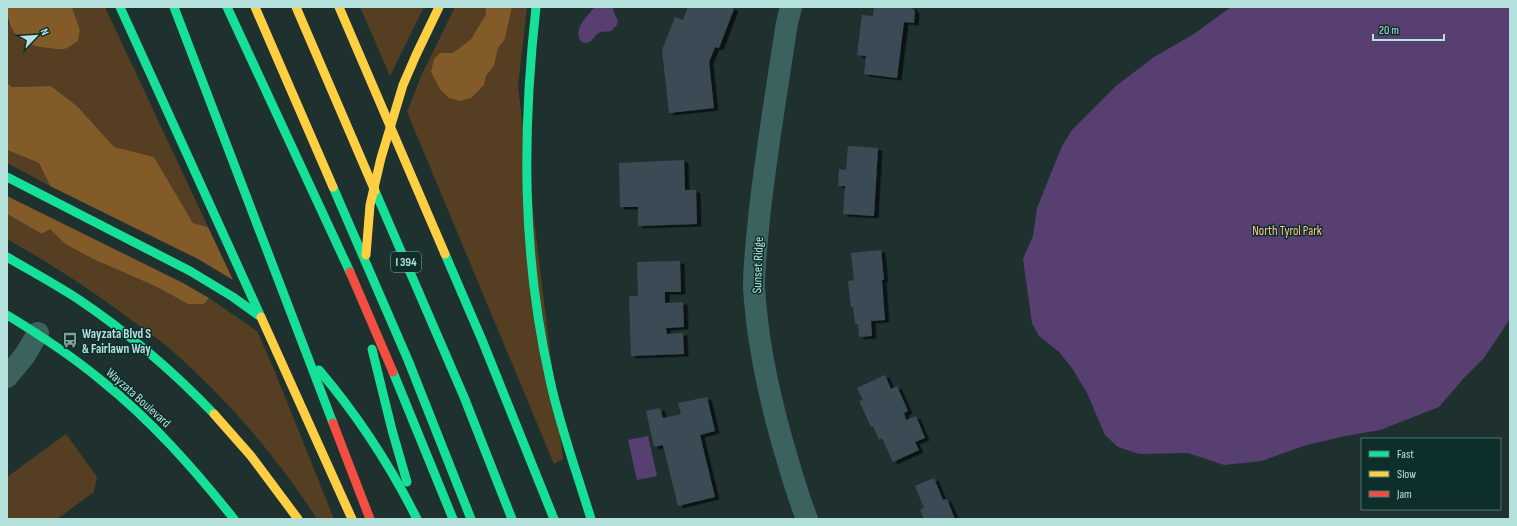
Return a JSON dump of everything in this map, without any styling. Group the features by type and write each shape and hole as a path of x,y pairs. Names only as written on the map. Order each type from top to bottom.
{"main road":[{"path":"120,7 352,519"},
{"path":"174,7 370,519"},
{"path":"227,7 360,294 453,519"},
{"path":"255,7 408,360 471,519"},
{"name":"I 394","path":"296,7 464,397 512,519"},
{"path":"340,7 482,340 554,519"},
{"path":"418,519 392,430 369,337 366,265 367,225 372,191 379,161 403,85 439,7"},
{"path":"536,7 527,95 525,167 530,259 536,304 551,380 591,519"},
{"path":"7,177 190,272 233,297 275,328"},
{"path":"7,258 77,299 144,348 174,374 234,434 298,519"},
{"name":"Wayzata Boulevard","path":"7,315 38,333 90,370 132,406 172,445 216,494 234,519"},
{"path":"291,343 330,382 359,420 394,476 418,519"}],"street":[{"name":"Sunset Ridge","path":"791,7 787,24 762,192 754,286 764,368 771,402 799,498 807,519"},
{"path":"7,377 25,355 38,333"}],"shaded area":[{"path":"7,7 72,7 80,30 78,41 64,49 31,45 18,37 13,31 10,25"},
{"path":"72,7 105,7 208,227 193,223 154,157 114,148 77,106 51,86 12,87 7,83 7,18 9,25 78,41 80,30"},
{"path":"360,7 399,7 401,9 403,7 424,7 390,76"},
{"path":"455,7 486,7 486,14 471,39 453,53 440,53 484,85 486,76 494,66 498,48 505,39 512,7 527,7 518,86 563,459 554,464 407,112 421,76"},
{"path":"486,7 512,7 505,39 498,48 494,66 486,76 484,85 471,98 460,101 449,98 440,89 431,72 434,59 440,53 453,53 471,39 486,14"},
{"path":"595,7 614,7 613,10 618,21 617,25 611,31 598,33 588,43 582,42 579,38 579,28"},
{"name":"North Tyrol Park","path":"1231,7 1510,7 1510,319 1484,358 1463,379 1439,407 1380,430 1345,436 1303,446 1262,461 1224,465 1188,453 1139,454 1118,447 1105,435 1087,393 1072,368 1059,352 1039,336 1032,323 1023,259 1033,236 1037,208 1062,146 1072,130 1116,86 1154,57 1194,34"},
{"path":"7,83 12,87 51,86 77,106 114,147 154,157 193,223 208,227 233,280 198,259 50,186 39,163 7,150"},
{"path":"7,150 39,163 50,186 7,163"},
{"path":"7,196 183,283 209,298 204,304 188,304 157,287 93,259 65,244 50,229 42,234 7,214"},
{"path":"7,214 42,234 50,229 65,244 93,259 157,287 188,304 204,304 209,298 257,331 334,519 317,519 284,472 248,428 210,386 168,347 56,268 7,239"},
{"path":"66,434 97,477 94,492 57,519 7,519 7,477"},
{"path":"648,436 657,476 637,480 628,440"}],"building":[{"path":"688,7 731,7 734,9 719,48 715,47 709,62 714,108 669,113 662,50 675,17 683,20"},
{"path":"874,7 913,7 912,8 915,11 914,23 904,22 897,78 864,74 866,56 857,55 862,15 873,16"},
{"path":"848,146 878,148 874,216 843,214 845,186 838,186 839,169 846,170"},
{"path":"684,160 685,190 696,190 697,224 638,226 638,207 620,207 619,163"},
{"path":"881,250 884,280 882,280 885,320 871,321 872,336 859,337 858,324 855,324 853,307 851,307 848,281 854,280 851,253"},
{"path":"680,261 681,292 665,292 665,303 683,302 684,327 666,328 667,334 683,333 684,354 631,356 629,296 638,296 637,262"},
{"path":"885,375 891,389 897,386 908,411 904,413 906,420 916,416 925,438 915,442 919,450 893,462 882,438 879,440 873,426 871,427 859,401 863,400 857,388"},
{"path":"707,397 715,431 700,435 715,497 678,506 663,445 654,447 646,411 660,408 663,418 681,414 678,403"},
{"path":"934,478 943,500 947,499 955,519 924,519 920,510 924,508 915,486"}],"traffic: fast":[{"path":"120,7 261,317"},
{"path":"174,7 333,423"},
{"path":"227,7 350,272"},
{"path":"536,7 531,54 527,148 527,194 534,287 541,334 554,398 591,519"},
{"path":"7,177 190,271 233,297 258,315"},
{"path":"333,187 408,360 471,519"},
{"path":"375,191 464,397 512,519"},
{"path":"445,254 482,340 554,519"},
{"path":"7,257 69,293 114,325 166,367 214,414"},
{"path":"7,315 67,354 91,372 138,412 172,446 234,519"},
{"path":"372,349 392,430 407,482"},
{"path":"319,370 360,423 396,479 417,519"},
{"path":"393,372 453,519"}],"traffic: slow":[{"path":"255,7 333,187"},
{"path":"296,7 375,191"},
{"path":"339,7 445,254"},
{"path":"366,255 370,205 381,158 403,85 439,7"},
{"path":"261,317 352,519"},
{"path":"214,414 251,456 298,519"}],"traffic: jam":[{"path":"350,272 393,372"},
{"path":"333,423 370,519"}],"place":[{"name":"Wayzata Blvd S & Fairlawn Way","path":"70,340"}]}
